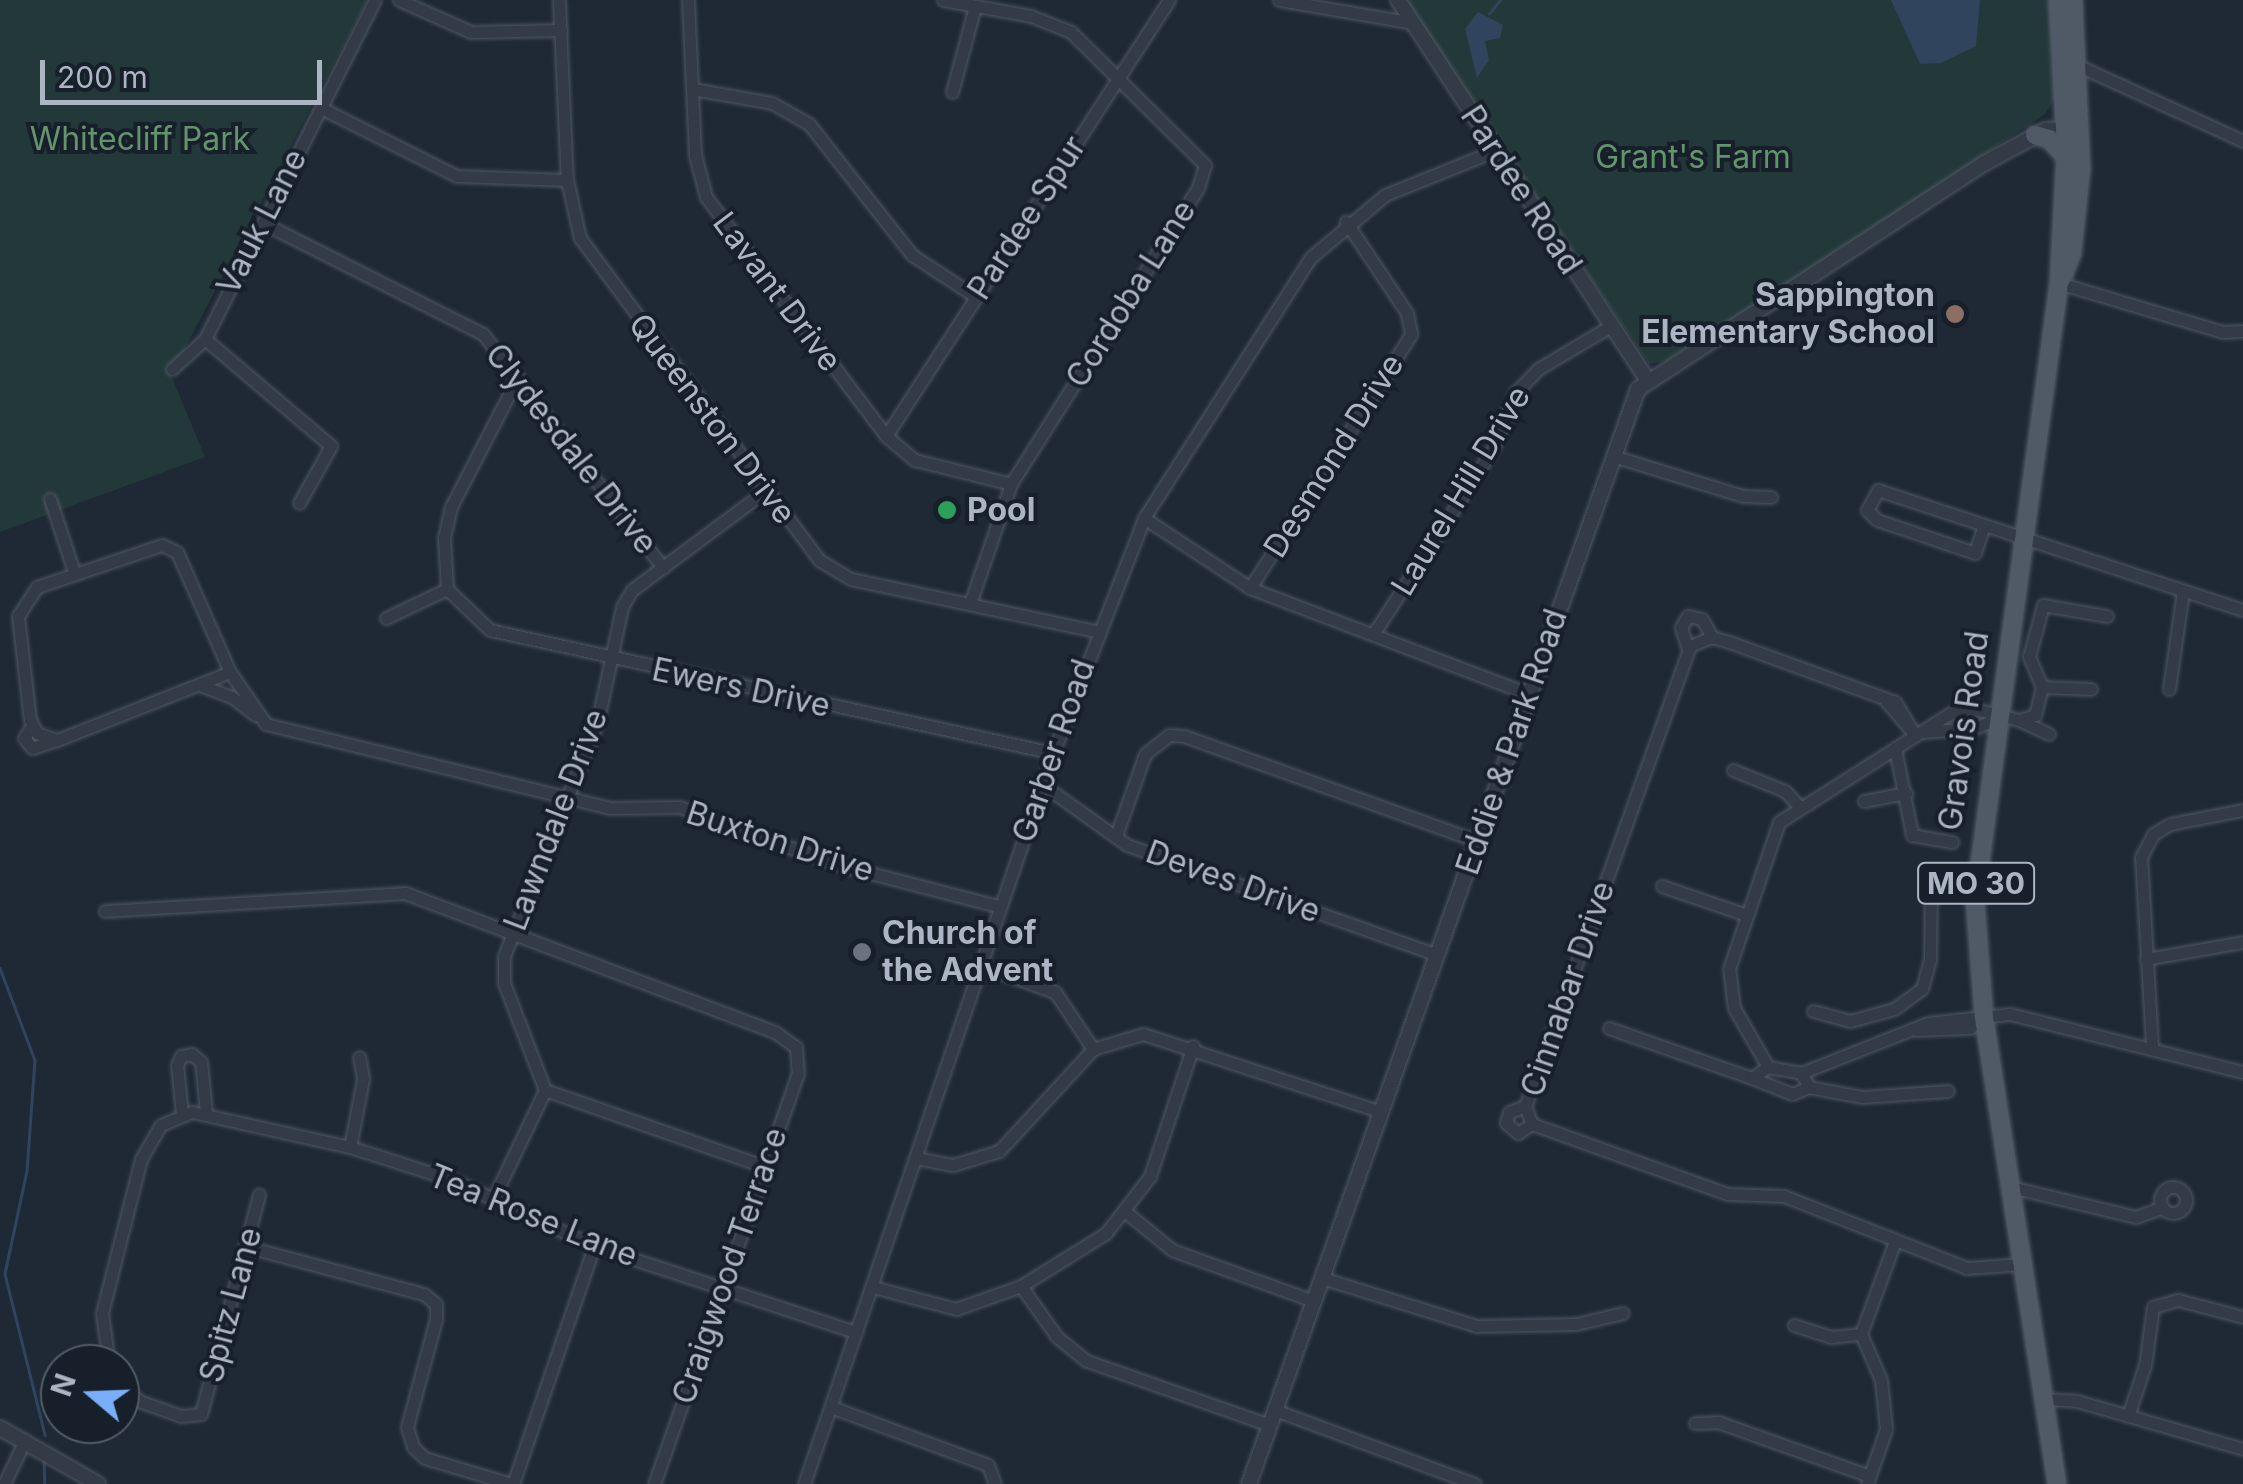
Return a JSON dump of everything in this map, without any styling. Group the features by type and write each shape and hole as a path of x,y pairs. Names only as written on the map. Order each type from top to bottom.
{"main road":[{"name":"Gravois Road","path":"2057,1484 1984,1017 1976,874 2059,283 2066,158 2073,125 2058,0"},
{"name":"Gravois Road","path":"2059,283 2072,254 2077,65 2073,0"},
{"path":"2035,135 2049,139 2066,158"}],"street":[{"name":"Vauk Lane","path":"205,338 376,0"},
{"path":"399,0 471,32 561,30"},
{"name":"Queenston Drive","path":"559,0 567,180 574,221 594,262 819,560 851,579 1096,631"},
{"name":"Lavant Drive","path":"688,0 695,155 706,197 886,436 915,460 1010,484"},
{"name":"Cordoba Lane","path":"943,0 1046,20 1071,32 1192,146 1205,165 1203,180 1010,484 970,604"},
{"name":"Pardee Spur","path":"886,436 1169,0"},
{"path":"1279,0 1414,23"},
{"name":"Pardee Road","path":"1398,0 1646,378"},
{"path":"952,92 975,6"},
{"path":"2077,65 2243,141"},
{"path":"693,90 772,103 809,124 912,256 976,297"},
{"path":"321,108 456,176 567,180"},
{"path":"1983,164 2040,123 2073,125"},
{"path":"1646,378 1983,164 2035,135 2073,125"},
{"name":"Garber Road","path":"804,1484 983,966 1052,753 1096,631 1144,518 1310,258 1346,222 1386,195 1494,151"},
{"name":"Desmond Drive","path":"1250,588 1412,334 1407,312 1346,222"},
{"name":"Clydesdale Drive","path":"263,223 483,334 663,568"},
{"path":"2059,283 2222,332 2243,331"},
{"name":"Laurel Hill Drive","path":"1374,633 1494,447 1515,394 1538,369 1609,327"},
{"path":"172,369 205,338 331,446 299,503"},
{"path":"386,618 447,589 444,538 451,507 518,376"},
{"name":"Eddie & Park Road","path":"1249,1484 1613,456 1646,378"},
{"path":"1613,456 1743,496 1772,497"},
{"path":"1983,528 1975,553 1868,516 1870,496 1878,490 1983,528 2022,536 2243,610"},
{"name":"Lawndale Drive","path":"545,1090 504,983 512,935 597,724 626,598 764,492"},
{"path":"50,498 74,572"},
{"path":"1144,518 1250,588 1529,694"},
{"path":"230,672 57,740 32,726 18,616 25,599 74,572 145,545 178,552 230,672 266,724"},
{"name":"Ewers Drive","path":"447,589 474,618 509,640 1052,753"},
{"path":"2169,689 2184,591"},
{"path":"1768,1067 1728,987 1744,914 1780,822 1798,805 1919,734 2036,715 2042,687 2029,657 2042,605 2107,616"},
{"name":"Cinnabar Drive","path":"1688,650 1705,639 1702,619 1688,616 1681,627 1688,650 1525,1106 1532,1124 1728,1194 1784,1196 1967,1268 2022,1264"},
{"path":"1705,639 1900,706 1919,734"},
{"name":"Buxton Drive","path":"200,686 232,697 266,724 610,808 680,807 835,864 1001,907"},
{"path":"2042,687 2091,689"},
{"path":"2019,720 2050,734"},
{"path":"1116,836 1145,754 1169,736 1477,841"},
{"path":"1895,748 1912,835 1952,842"},
{"path":"1733,770 1785,791 1798,805"},
{"name":"Deves Drive","path":"1043,785 1116,836 1437,954"},
{"path":"1864,802 1906,793"},
{"path":"2152,1046 2141,857 2153,834 2243,810"},
{"path":"1813,1010 1850,1021 1894,1008 1928,977 1931,876"},
{"path":"1662,886 1744,914"},
{"path":"105,911 368,891 404,893 512,935"},
{"name":"Craigwood Terrace","path":"512,935 776,1032 796,1047 798,1073 654,1484"},
{"path":"2146,959 2243,942"},
{"path":"983,966 1055,992 1094,1048"},
{"path":"1894,1008 1902,1033"},
{"path":"1752,1078 1768,1067 1800,1074 1902,1033 1970,1028 1984,1017 2029,1014 2243,1072"},
{"path":"1610,1028 1792,1094 1809,1087 1862,1098 1948,1091"},
{"path":"916,1158 953,1165 998,1151 1094,1048 1143,1034 1193,1046 1381,1112"},
{"path":"873,1287 956,1309 1021,1286 1127,1214 1150,1176 1193,1046"},
{"path":"350,1148 362,1080 358,1057"},
{"path":"1800,1074 1809,1087"},
{"path":"493,1199 545,1090 766,1167"},
{"path":"1525,1106 1509,1112 1506,1123 1518,1133 1532,1124"},
{"name":"Tea Rose Lane","path":"107,1344 102,1313 141,1159 160,1125 193,1112 350,1148 493,1199 594,1246 723,1285 856,1332"},
{"path":"2010,1187 2136,1217 2162,1208"},
{"name":"Spitz Lane","path":"140,1401 181,1416 200,1414 259,1195"},
{"path":"1127,1214 1172,1250 1314,1301"},
{"path":"1694,1423 1718,1422 1869,1480 1886,1430 1881,1380 1862,1334 1896,1241"},
{"path":"248,1247 424,1294 436,1304 436,1319 407,1427 413,1447 426,1458 512,1484 594,1246"},
{"path":"1322,1278 1477,1326 1576,1324 1622,1312"},
{"path":"1021,1286 1057,1337 1088,1362 1273,1417 1475,1484"},
{"path":"2128,1416 2145,1365 2153,1307 2178,1300 2243,1317"},
{"path":"1794,1326 1831,1337 1862,1334"},
{"path":"2044,1399 2060,1397 2243,1449"},
{"path":"831,1407 988,1466 995,1484"},
{"path":"0,1428 98,1484"},
{"path":"4,1484 25,1440"}],"green space":[{"name":"Whitecliff Park","path":"0,0 367,0 171,375 205,457 0,532"},
{"name":"Grant's Farm","path":"1403,0 2049,0 2055,99 2045,114 1867,233 1666,361 1649,364"}],"water":[{"path":"1891,0 1980,0 1976,46 1941,63 1920,64"},
{"path":"1478,12 1503,25 1500,38 1485,41 1489,60 1477,78 1465,29"}],"waterway":[{"path":"1489,14 1500,0"},
{"path":"0,968 35,1060 27,1171 5,1274 40,1415"},
{"path":"44,1461 45,1484"}],"place":[{"name":"Sappington Elementary School","path":"1955,314"},
{"name":"Pool","path":"947,510"},
{"name":"Church of the Advent","path":"862,952"}]}
